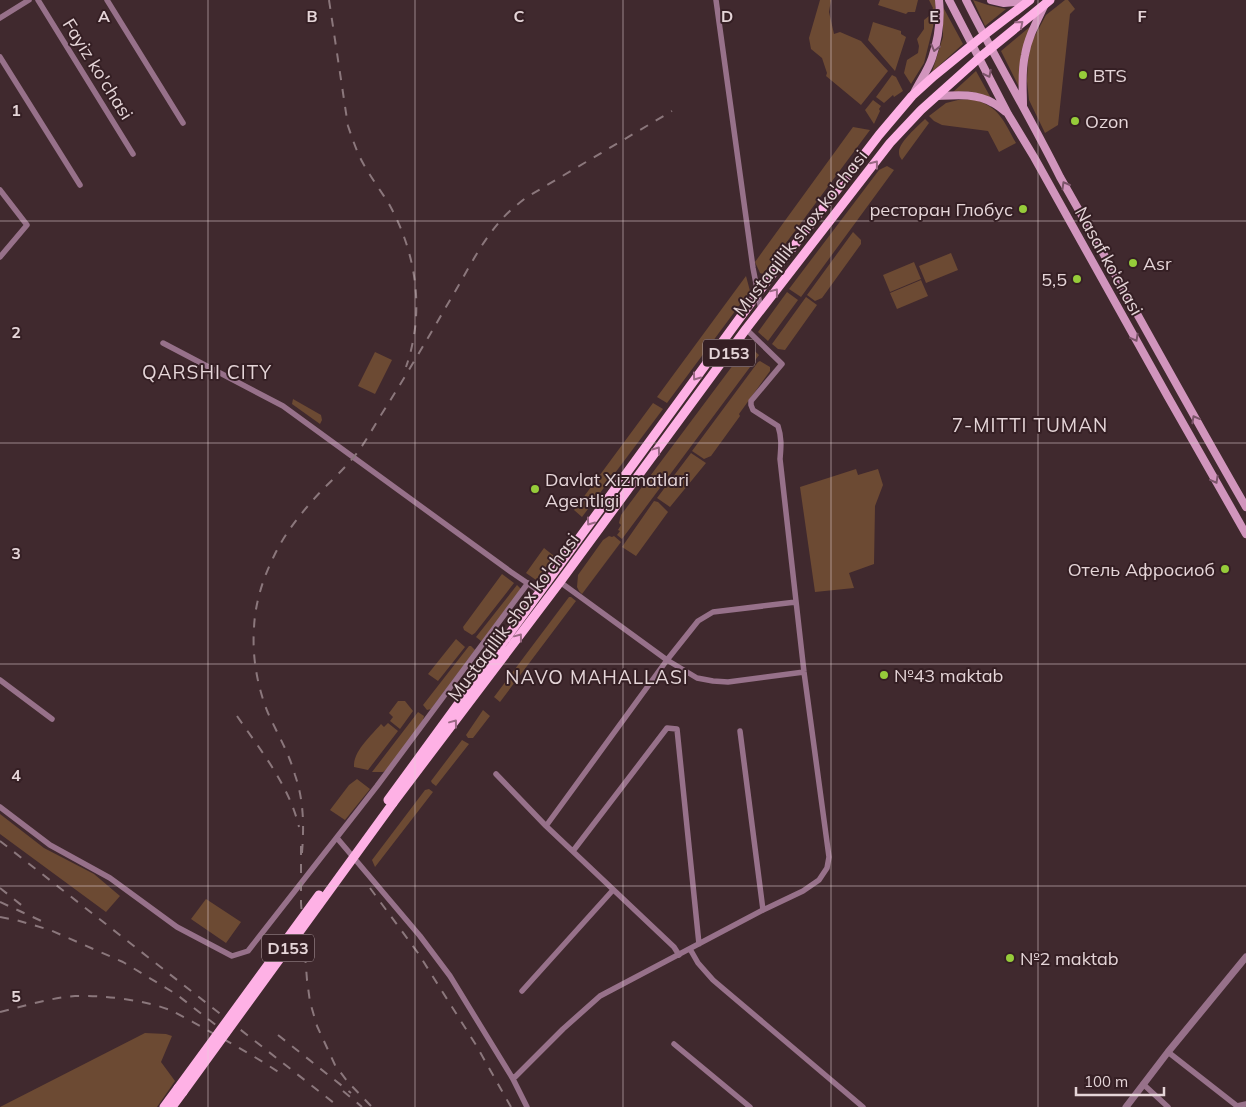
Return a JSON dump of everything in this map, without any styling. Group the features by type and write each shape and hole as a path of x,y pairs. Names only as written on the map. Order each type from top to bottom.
{"main road":[{"path":"912,96 932,59 938,35 939,0"},
{"name":"Nasaf ko‘chasi","path":"949,0 1008,114 1246,534"},
{"name":"Nasaf ko‘chasi","path":"966,0 983,36 1060,177 1246,507"},
{"path":"991,0 1004,3 1029,1"},
{"name":"Mustaqillik shox ko'chasi","path":"390,801 539,591 737,321 878,135 912,96 934,76 1029,1"},
{"name":"Mustaqillik shox ko'chasi","path":"390,801 496,667 746,329 890,144 921,110 1048,2"},
{"path":"1024,108 1023,76 1025,55 1034,29 1048,2"},
{"path":"937,96 972,95 992,102 1008,114"},
{"path":"1034,157 1045,148"},
{"path":"737,321 746,329"},
{"path":"488,662 496,667"},
{"name":"D153","path":"164,1107 180,1090 390,801"},
{"name":"D153","path":"172,1107 180,1090"}],"street":[{"path":"0,18 29,0"},
{"name":"Fayiz ko'chasi","path":"38,0 133,154"},
{"path":"107,0 183,123"},
{"path":"716,0 753,268 761,310"},
{"path":"0,57 80,186"},
{"path":"0,190 27,225 0,257"},
{"path":"513,1079 600,996 763,910 803,891 819,880 827,868 830,857 804,672 780,459 781,434 778,426 753,410 751,405 751,401 782,364 746,329"},
{"path":"162,343 283,406 539,591"},
{"path":"560,582 667,660 697,678 728,682 804,672"},
{"path":"0,807 50,845 110,878 177,927 232,956 248,951 377,786 528,583"},
{"path":"546,826 667,660 698,621 714,612 796,602"},
{"path":"0,680 52,719"},
{"path":"573,851 667,728 677,728 699,944"},
{"path":"740,731 763,910"},
{"path":"496,774 546,826 680,955"},
{"path":"337,838 420,936 450,976 513,1079 527,1107"},
{"path":"522,991 613,890"},
{"path":"690,949 698,963 713,980 863,1107"},
{"path":"1126,1107 1168,1052 1246,957"},
{"path":"674,1044 750,1107"},
{"path":"1168,1052 1237,1106 1246,1104"},
{"path":"1143,1084 1168,1107"}],"shaded area":[{"path":"820,0 831,0 829,12 834,34 840,32 861,41 888,71 861,105 826,76 827,73 822,58 811,49 809,38"},
{"path":"880,0 918,0 915,12 908,12 906,14 878,5"},
{"path":"929,0 936,0 933,27 924,63 911,84 904,73 907,60 918,53 917,39 924,29 924,20 929,16 933,8"},
{"path":"973,0 988,5 1006,9 985,26"},
{"path":"1065,0 1068,0 1075,9 1070,14 1058,125 1045,133 1029,100 1027,81 1028,61 1031,43 1046,15"},
{"path":"943,7 963,44 932,72 943,37"},
{"path":"873,22 901,31 901,34 906,37 895,71 868,40"},
{"path":"1032,25 1021,55 1019,87 1001,51"},
{"path":"976,71 992,100 973,92 953,92"},
{"path":"892,75 896,77 903,91 894,97 893,95 884,103 876,97"},
{"path":"972,99 989,106 1000,115 1016,143 999,152 988,131 942,125 929,116 946,103"},
{"path":"873,100 881,106 874,124 865,110"},
{"path":"925,119 929,123 902,160 899,152 902,144 909,134"},
{"path":"853,127 870,130 763,274 760,273 755,262"},
{"path":"887,166 894,170 801,297 789,289 879,170"},
{"path":"853,232 861,240 861,244 822,298 815,301 807,295"},
{"path":"951,253 958,270 926,283 919,266"},
{"path":"914,262 921,279 890,292 883,275"},
{"path":"746,276 750,291 667,403 657,397"},
{"path":"921,280 928,296 897,309 890,293"},
{"path":"787,292 798,300 768,341 758,332"},
{"path":"806,297 817,305 785,350 778,349 772,344"},
{"path":"748,345 759,355 622,539 617,535 620,531 618,530 621,525 619,523 621,515"},
{"path":"375,352 392,360 375,394 358,386"},
{"path":"760,361 770,367 770,371 711,456 704,459 692,451"},
{"path":"293,399 321,415 322,420 320,424 292,404"},
{"path":"653,403 663,409 582,517 574,510"},
{"path":"691,453 706,463 670,507 657,498"},
{"path":"856,469 858,475 878,469 883,485 875,506 874,564 849,573 854,588 815,592 800,487"},
{"path":"654,501 658,502 668,512 636,556 622,547"},
{"path":"609,536 614,536 621,542 582,594 577,587 578,575 603,540"},
{"path":"544,548 554,556 536,580 526,573"},
{"path":"502,574 514,583 472,635 464,630 463,627"},
{"path":"517,585 521,589 481,641 476,637"},
{"path":"569,597 576,601 500,702 494,697"},
{"path":"456,639 465,647 438,681 428,674"},
{"path":"469,646 475,650 431,709 427,710 423,705"},
{"path":"398,701 405,701 413,711 400,729 390,721 393,717 389,713"},
{"path":"483,710 490,716 473,738 468,738 466,735"},
{"path":"418,712 424,716 423,720 388,769 383,772 372,772"},
{"path":"388,723 398,731 368,770 354,767 356,755 363,744 381,724 384,727"},
{"path":"462,740 469,744 436,786 431,781"},
{"path":"357,779 370,789 345,820 330,810 349,785"},
{"path":"429,789 433,792 375,867 372,860 425,790"},
{"path":"0,814 44,848 94,874 120,896 106,912 0,834"},
{"path":"206,899 241,922 226,943 191,919"},
{"path":"145,1033 172,1036 161,1062 175,1081 157,1107 0,1107"}],"railway":[{"path":"329,0 348,126 362,160 399,223 412,263 415,284 415,326 412,347 406,367"},
{"path":"302,853 303,814 298,785 290,759 264,703 258,682 255,660 256,609 266,573 274,556 302,513 357,453 417,356 475,256 502,219 527,197 672,111"},
{"path":"237,716 265,755 281,783 299,827"},
{"path":"0,841 339,1107"},
{"path":"301,846 301,903 310,1002 317,1026 335,1065 347,1081 372,1107"},
{"path":"0,888 25,908"},
{"path":"370,888 418,953 476,1045 511,1107"},
{"path":"0,902 48,924"},
{"path":"0,917 50,930 123,962 176,994 230,1036"},
{"path":"0,1012 46,1000 75,996 111,997 148,1003 160,1006 184,1017 283,1075"},
{"path":"278,1035 351,1093"},
{"path":"343,1091 362,1107"}],"place":[{"name":"BTS","path":"1083,75"},
{"name":"Ozon","path":"1075,121"},
{"name":"ресторан Глобус","path":"1023,209"},
{"name":"Asr","path":"1133,263"},
{"name":"5,5","path":"1077,279"},
{"name":"Davlat Xizmatlari Agentligi","path":"535,489"},
{"name":"Отель Афросиоб","path":"1225,569"},
{"name":"№43 maktab","path":"884,675"},
{"name":"№2 maktab","path":"1010,958"}],"district":[{"name":"QARSHI CITY","path":"207,372"},
{"name":"7-MITTI TUMAN","path":"1030,425"},
{"name":"NAVO MAHALLASI","path":"597,677"}]}
